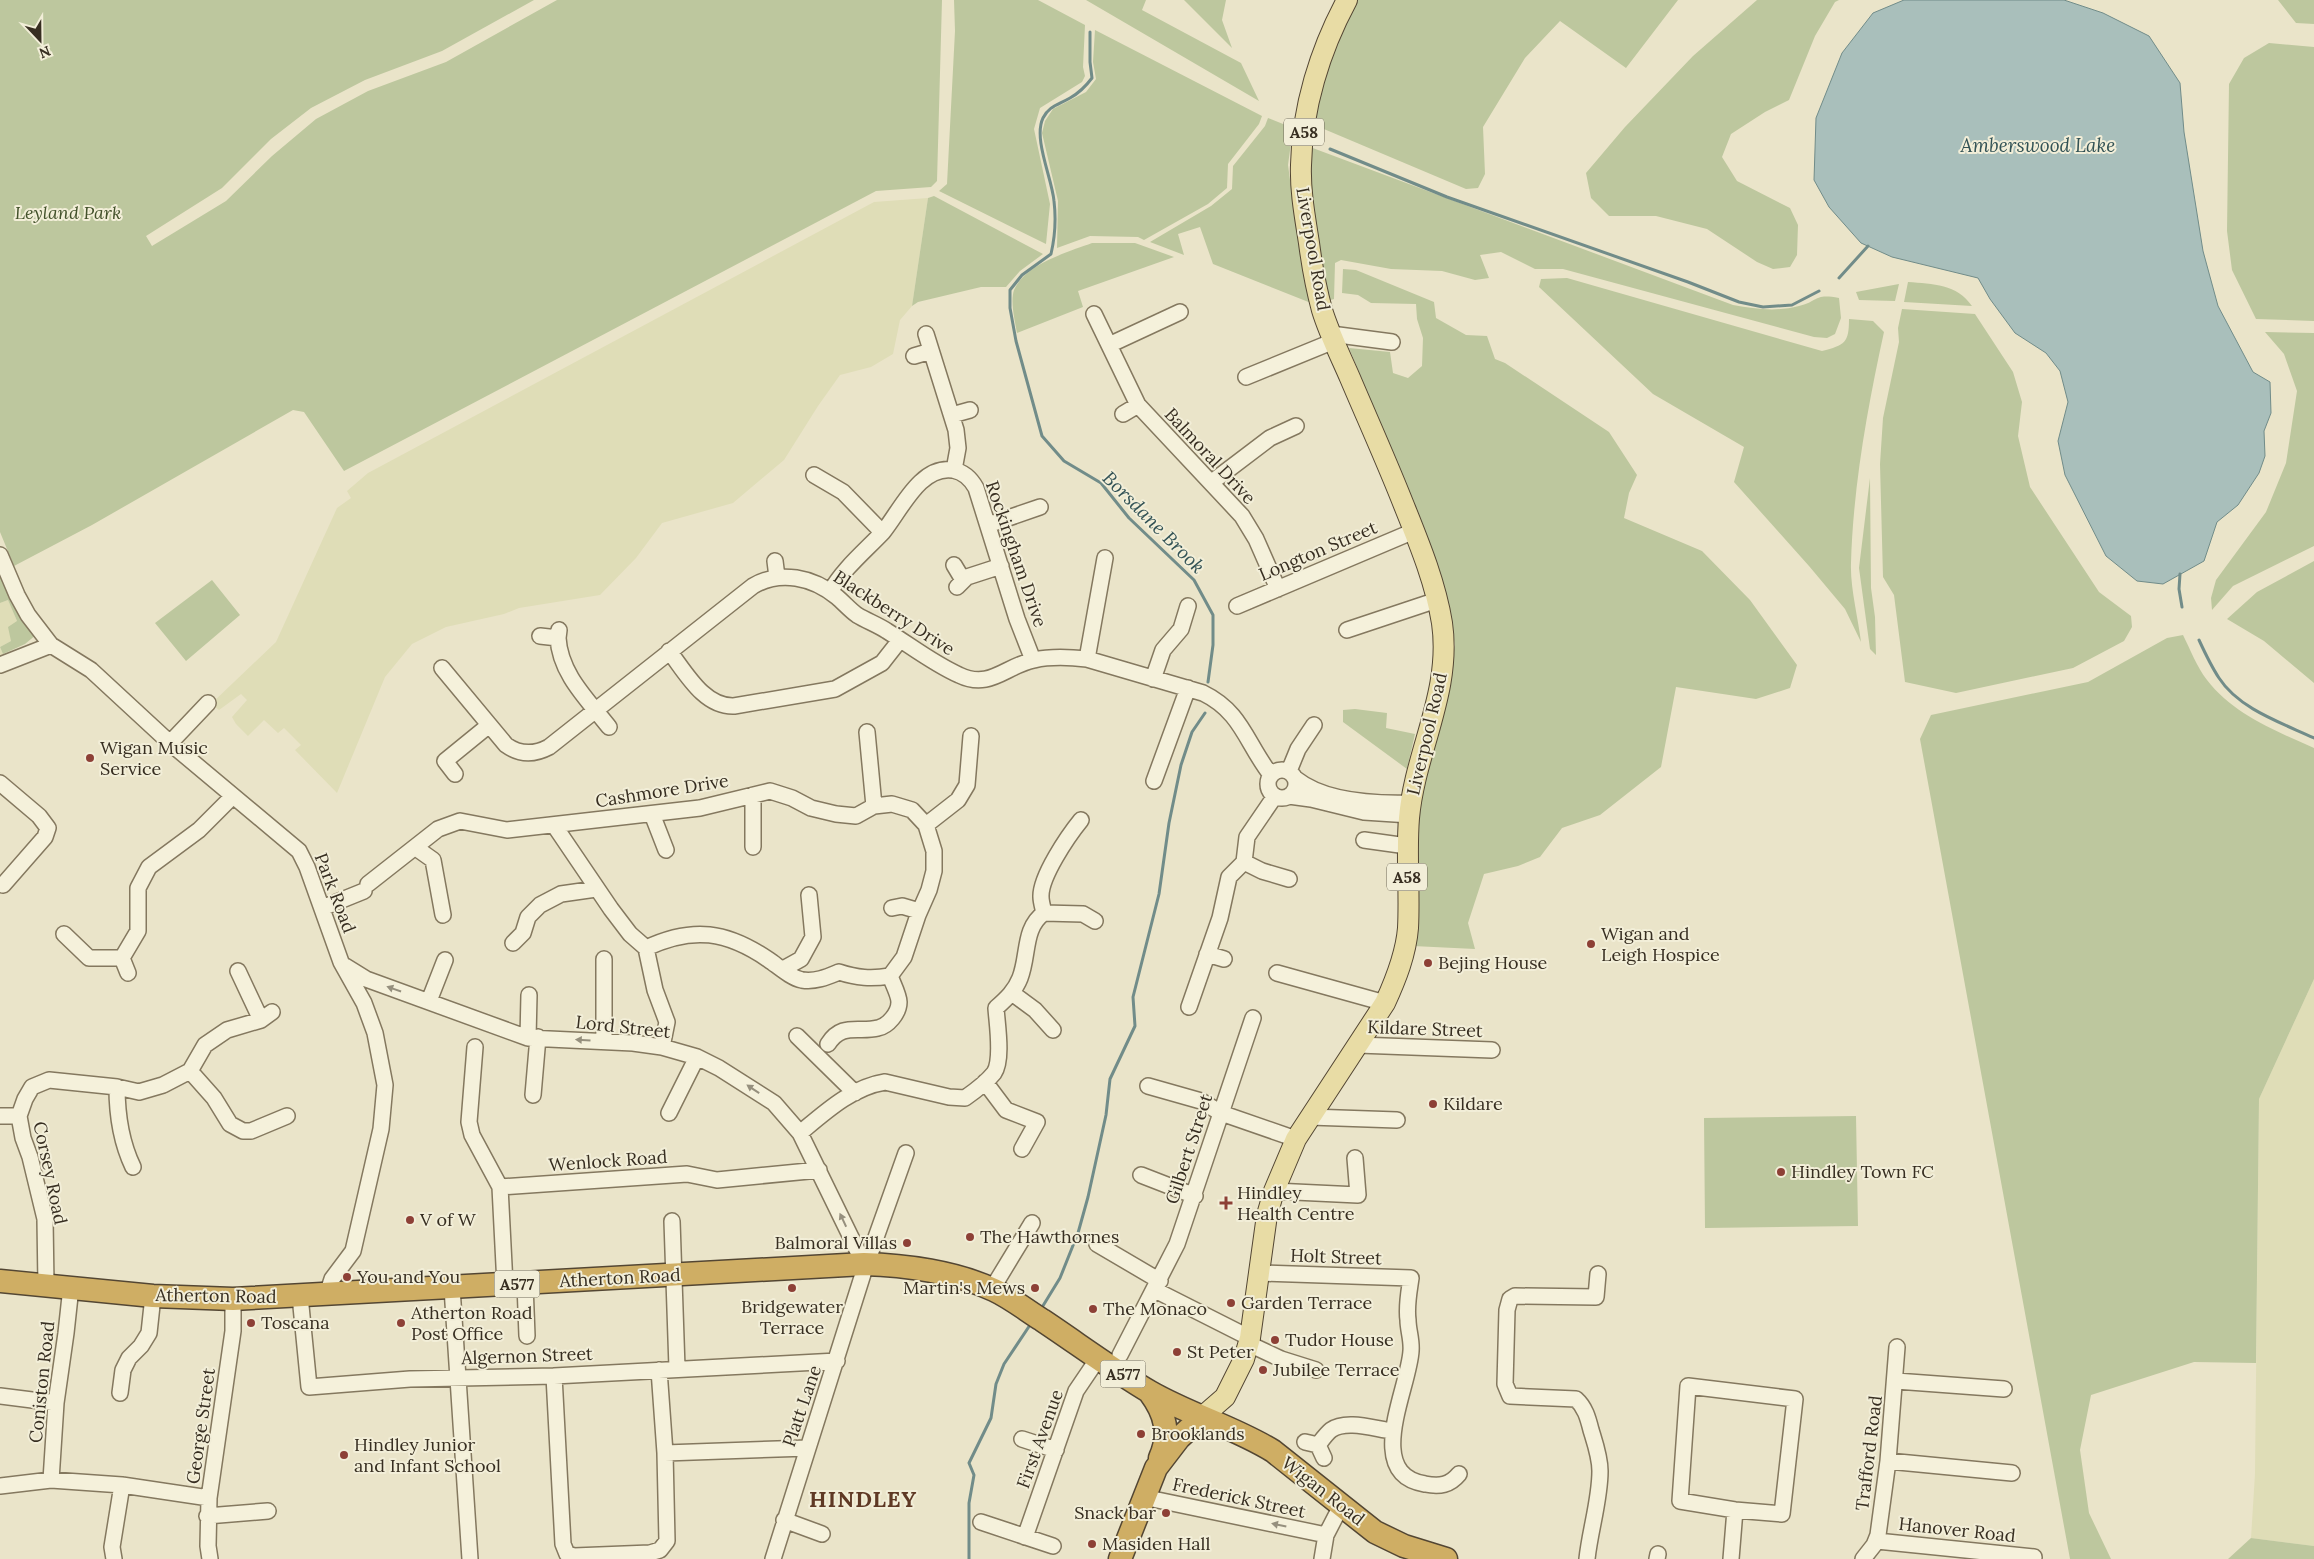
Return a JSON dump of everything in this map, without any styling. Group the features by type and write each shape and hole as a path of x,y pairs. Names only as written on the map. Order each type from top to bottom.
{"highway":[{"name":"Atherton Road","path":"0,1281 153,1296 233,1299 864,1264 892,1265 914,1268 992,1289 1048,1324 1110,1356 1148,1390 1202,1417"},
{"path":"1148,1390 1161,1410 1166,1426 1164,1449 1156,1468"},
{"name":"A58","path":"1120,1559 1156,1468 1179,1438 1202,1417"},
{"name":"Wigan Road","path":"1202,1417 1238,1432 1273,1451 1341,1506 1389,1540 1435,1557"}],"main road":[{"name":"Liverpool Road","path":"1202,1417 1225,1397 1239,1374 1249,1341 1267,1215 1274,1191 1296,1139 1385,1002 1395,982 1404,955 1408,930 1407,846 1410,809 1441,686 1444,637 1437,600 1414,531 1323,310 1313,271 1303,204 1301,164 1308,106 1330,34 1347,0"}],"street":[{"path":"1108,345 1180,312"},
{"name":"Balmoral Drive","path":"1094,314 1138,405 1232,504 1249,528 1278,589"},
{"path":"830,592 842,573 882,532 924,478 940,470 954,470 958,441 952,415 926,334"},
{"path":"1246,377 1333,337 1392,342"},
{"path":"914,356 931,351"},
{"name":"Balmoral Drive","path":"1123,414 1138,405"},
{"path":"952,415 970,410"},
{"path":"1212,482 1270,438 1296,426"},
{"name":"Rockingham Drive","path":"954,470 964,474 973,483 1017,619 1033,660"},
{"path":"812,474 843,492 882,532"},
{"path":"988,525 1040,507"},
{"name":"Longton Street","path":"1237,606 1414,531"},
{"name":"Park Road","path":"0,555 17,595 28,614 51,645 90,670 170,743 299,851 344,965 364,1003 375,1033 385,1085 381,1129 353,1251 332,1279 327,1294"},
{"path":"1087,659 1105,558"},
{"path":"774,561 777,577"},
{"path":"954,565 960,583 1001,566"},
{"name":"Blackberry Drive","path":"440,665 488,726 511,749 519,752 535,753 549,747 753,586 777,577 800,578 830,592 858,615 956,675 975,680 988,679 1033,660 1057,657 1087,659 1188,688 1216,699 1233,714 1271,775"},
{"path":"1347,630 1437,600"},
{"path":"1153,679 1163,650 1181,629 1188,606"},
{"path":"540,636 559,633 561,657 568,673 609,727"},
{"path":"669,651 705,696 712,708 835,689 882,663 900,640"},
{"path":"0,666 51,645"},
{"path":"1154,781 1188,688"},
{"path":"170,743 208,702"},
{"path":"1189,1007 1220,918 1229,877 1244,862 1247,837 1282,796 1296,787 1292,775 1298,749 1314,725"},
{"path":"455,774 441,764 488,726"},
{"path":"867,732 874,806"},
{"path":"646,948 665,939 694,933 719,936 753,949 800,980 817,981 839,972 855,977 874,979 890,976 904,957 929,890 934,871 934,851 926,825 958,800 967,785 971,736"},
{"path":"1281,769 1310,788 1345,798 1410,809 1364,812 1306,798 1271,793 1268,784 1271,775 1281,769"},
{"path":"0,783 38,816 48,828 45,838 3,885"},
{"name":"Cashmore Drive","path":"322,908 366,887 438,829 460,821 507,830 700,808 770,792 792,798 812,808 836,814 856,816 874,806 892,804 912,810 926,825"},
{"path":"753,795 753,847"},
{"path":"122,958 138,931 138,888 149,867 199,830 233,796"},
{"path":"652,814 666,850"},
{"path":"1044,913 1040,896 1047,876 1059,850 1081,820"},
{"path":"554,825 596,888 630,934 646,948 656,990 667,1022 662,1047"},
{"path":"1364,840 1407,846"},
{"path":"416,848 432,860 443,915"},
{"path":"1244,862 1262,871 1289,879"},
{"path":"512,943 523,933 528,917 540,905 561,894 596,888"},
{"path":"783,969 801,959 813,937 809,895"},
{"path":"892,908 902,906 920,911"},
{"path":"800,1133 832,1106 874,1084 885,1082 939,1095 965,1098 995,1071 999,1054 996,1008 1012,993 1020,978 1030,931 1035,920 1044,913 1083,914 1095,921"},
{"path":"64,934 89,958 122,958"},
{"path":"1206,954 1224,959"},
{"path":"122,958 128,973"},
{"path":"604,959 604,1041"},
{"path":"429,1001 445,960"},
{"name":"Lord Street","path":"344,965 366,979 533,1038 604,1041 662,1047 697,1057 719,1068 774,1103 800,1133 864,1264"},
{"path":"238,971 266,1016 227,1030 205,1045 190,1071 214,1098 230,1124 243,1131 251,1131 288,1116"},
{"path":"1277,973 1385,1002"},
{"path":"828,1044 834,1034 855,1028 878,1028 894,1018 899,1002 890,976"},
{"path":"1012,993 1035,1010 1053,1030"},
{"path":"529,995 533,1038 534,1095"},
{"name":"Gilbert Street","path":"1110,1356 1157,1285 1177,1244 1195,1196 1253,1018"},
{"path":"797,1036 855,1093"},
{"name":"Kildare Street","path":"1358,1045 1492,1050"},
{"path":"475,1047 469,1122 472,1135 500,1187 515,1284 527,1336"},
{"path":"669,1113 697,1057"},
{"name":"Corsey Road","path":"46,1285 45,1219 30,1157 23,1138 19,1116 25,1099 32,1088 49,1080 117,1087 139,1092 163,1085 190,1071"},
{"path":"985,1082 1006,1110 1037,1122 1022,1149"},
{"path":"1148,1086 1201,1102 1221,1113 1296,1139"},
{"path":"117,1087 119,1125 127,1154 134,1166"},
{"path":"0,1116 19,1116"},
{"path":"1310,1118 1397,1120"},
{"name":"Platt Lane","path":"773,1559 784,1520 837,1361 863,1274 864,1264 869,1257 906,1153"},
{"path":"1274,1191 1358,1195 1355,1158"},
{"name":"Wenlock Road","path":"500,1187 687,1174 718,1180 819,1170"},
{"path":"1141,1175 1195,1196"},
{"path":"672,1221 677,1368"},
{"path":"992,1289 1032,1222"},
{"path":"1097,1244 1157,1285 1249,1341 1281,1359 1316,1370"},
{"name":"Holt Street","path":"1260,1274 1417,1278 1407,1306 1412,1348 1392,1431 1395,1460 1403,1474 1416,1482 1446,1491 1459,1474"},
{"path":"1587,1559 1600,1473 1588,1418 1584,1407 1576,1399 1516,1398 1510,1396 1505,1384 1507,1310 1510,1299 1521,1295 1596,1304 1598,1274"},
{"name":"Coniston Road","path":"51,1480 56,1403 71,1287"},
{"path":"452,1288 470,1559"},
{"path":"120,1393 123,1370 129,1358 142,1346 149,1333 153,1296"},
{"name":"Algernon Street","path":"300,1296 309,1387 457,1377 554,1376 837,1361"},
{"name":"George Street","path":"210,1559 207,1516 233,1331 233,1299"},
{"name":"Trafford Road","path":"1863,1559 1876,1541 1888,1461 1896,1381 1897,1347"},
{"name":"First Avenue","path":"1025,1537 1076,1391 1110,1356"},
{"path":"554,1376 563,1544 567,1554 574,1556 650,1554 660,1550 667,1541 665,1453 659,1370"},
{"path":"1896,1381 2004,1388"},
{"path":"1688,1386 1795,1399 1782,1514 1735,1510 1680,1501 1688,1386"},
{"path":"0,1396 56,1403"},
{"path":"1315,1448 1332,1430 1339,1426 1347,1425 1392,1431"},
{"path":"1022,1439 1056,1450"},
{"path":"665,1453 808,1448"},
{"path":"1888,1461 2012,1472"},
{"path":"0,1486 51,1480 122,1485 209,1498"},
{"path":"114,1559 112,1547 122,1485"},
{"name":"Frederick Street","path":"1143,1497 1326,1535"},
{"path":"1322,1559 1326,1535 1341,1506"},
{"path":"207,1516 268,1510"},
{"path":"1731,1559 1735,1510"},
{"path":"784,1520 822,1534"},
{"path":"981,1522 1053,1546"},
{"name":"Hanover Road","path":"1876,1541 2034,1556"}],"shaded area":[{"path":"928,198 912,306 900,320 893,354 871,367 840,375 784,460 733,503 662,523 636,558 600,595 519,608 504,614 446,627 412,644 385,677 337,793 295,750 301,745 284,728 278,733 264,720 248,736 236,724 232,717 247,700 241,694 219,710 211,704 276,642 337,508 351,498 347,491 368,473 874,202"},
{"path":"8,600 17,621 11,641 0,647 0,603"},
{"path":"2314,979 2314,1546 2251,1538 2255,1474 2259,1099"}],"green space":[{"name":"Leyland Park","path":"0,0 534,0 442,51 365,80 311,108 271,139 222,188 146,236 152,246 226,201 272,156 316,119 368,91 446,62 557,0 942,0 937,181 931,187 876,191 344,471 304,412 293,410 92,525 14,566 0,532"},
{"path":"954,0 1038,0 1085,25 1083,67 1085,76 1082,82 1040,108 1034,129 1050,204 1046,244 939,191 947,184 955,31"},
{"path":"1086,0 1146,0 1142,10 1241,63 1259,101"},
{"path":"1184,0 1226,0 1222,20 1232,48"},
{"path":"1350,0 1678,0 1626,68 1560,21 1525,58 1483,127 1485,174 1478,188 1466,189 1312,124 1326,65"},
{"path":"1757,0 1839,0 1835,2 1815,36 1789,100 1765,112 1731,134 1722,157 1737,181 1790,208 1798,225 1797,255 1790,267 1773,269 1757,262 1707,229 1656,216 1609,216 1591,198 1586,173 1625,127 1693,56"},
{"path":"2278,0 2314,0 2314,24 2296,23"},
{"path":"1095,30 1262,116 1259,124 1228,164 1227,188 1208,204 1144,240 1138,237 1090,236 1057,248 1058,201 1042,133 1045,121 1053,109 1086,92 1096,79 1093,62"},
{"path":"2269,43 2314,47 2314,321 2256,319 2232,270 2227,231 2229,84 2244,58"},
{"path":"1268,118 1293,128 1288,165 1301,261 1311,303 1213,264 1200,227 1178,234 1184,255 1150,242 1211,206 1232,189 1233,166 1265,126"},
{"path":"1310,147 1733,305 1758,309 1782,309 1805,304 1825,296 1839,298 1841,318 1835,334 1827,338 1814,337 1563,269 1535,269 1501,252 1480,255 1489,278 1475,280 1442,271 1391,269 1341,260 1335,263 1334,299 1327,301 1310,196"},
{"path":"934,196 1043,254 1020,271 1006,287 981,287 918,302 912,306 928,198"},
{"path":"1092,243 1135,243 1174,257 1078,291 1083,307 1017,333 1012,300 1014,290 1020,281 1027,273 1048,260"},
{"path":"1343,269 1356,270 1434,302 1436,318 1466,335 1487,336 1495,359 1505,363 1609,432 1637,475 1629,493 1624,518 1702,551 1750,600 1797,665 1790,688 1756,699 1676,687 1661,767 1600,815 1562,828 1540,857 1518,866 1484,874 1468,923 1475,949 1413,946 1415,825 1455,645 1447,601 1397,464 1349,348 1390,352 1393,373 1408,378 1422,366 1423,338 1417,319 1416,304 1371,303 1358,295 1342,293"},
{"path":"1567,278 1822,351 1841,345 1844,342 1847,338 1849,319 1873,321 1884,332 1862,446 1852,534 1852,582 1861,642 1845,609 1734,482 1744,447 1653,394 1539,287 1541,279"},
{"path":"1908,282 1944,286 1952,289 1972,306 1904,302"},
{"path":"1899,284 1895,301 1859,300 1856,292"},
{"path":"1902,309 1975,314 2013,372 2022,402 2018,436 2030,487 2099,592 2131,616 2132,627 2124,641 2073,668 1956,693 1905,682 1894,595 1883,577 1880,464 1883,418 1899,342 1898,328"},
{"path":"2265,332 2314,333 2314,546 2233,586 2212,610 2211,598 2216,580 2266,512 2286,463 2297,391 2284,354"},
{"path":"1870,478 1871,588 1875,617 1876,655 1870,649 1859,568"},
{"path":"2314,561 2314,683 2264,641 2227,619 2257,592"},
{"path":"0,567 37,634 25,644 3,654 0,647 11,641 8,627 17,621 8,600 0,603"},
{"path":"212,580 240,615 186,661 155,623"},
{"path":"2183,635 2203,675 2229,703 2256,720 2314,748 2314,979 2259,1099 2256,1363 2194,1362 2091,1395 2080,1450 2089,1513 2111,1559 2070,1559 1920,739 1931,715 2088,682 2167,638"},
{"path":"1355,709 1387,713 1386,728 1415,734 1407,769 1343,722 1343,710"},
{"name":"Hindley Town FC","path":"1856,1116 1858,1226 1705,1228 1704,1118"},
{"path":"2251,1538 2314,1546 2314,1559 2228,1559"}],"water":[{"name":"Amberswood Lake","path":"1904,0 2064,0 2103,13 2149,36 2180,83 2184,132 2203,251 2218,306 2253,372 2270,382 2271,413 2264,431 2265,456 2259,473 2238,505 2217,522 2204,561 2163,584 2137,581 2106,556 2065,475 2058,441 2068,402 2060,371 2046,353 2015,333 1990,299 1978,278 1892,257 1861,243 1829,207 1814,180 1816,118 1842,53 1873,13"}],"waterway":[{"name":"Borsdane Brook","path":"1090,32 1092,78 1076,94 1048,111 1043,118 1041,127 1040,137 1055,207 1051,254 1022,275 1010,290 1010,308 1016,341 1042,436 1064,461 1101,483 1129,518 1194,580 1213,615 1213,645 1208,682"},
{"path":"1330,149 1447,197 1688,282 1739,302 1763,307 1792,305 1819,291"},
{"path":"1839,278 1868,246"},
{"path":"2180,574 2179,589 2182,607"},
{"path":"2199,640 2219,678 2238,698 2249,707 2275,721 2314,738"},
{"path":"1041,1309 1060,1278 1078,1233 1088,1197 1106,1115 1110,1079 1135,1026 1133,997 1159,894 1169,823 1181,765 1192,732 1205,713"},
{"path":"969,1559 969,1503 974,1475 969,1463 991,1418 996,1384 1004,1364 1032,1322"}],"place":[{"name":"Wigan Music Service","path":"90,758"},
{"name":"Wigan and Leigh Hospice","path":"1591,944"},
{"name":"Bejing House","path":"1428,963"},
{"name":"Kildare","path":"1433,1104"},
{"name":"Hindley Town FC","path":"1781,1172"},
{"name":"Hindley Health Centre","path":"1226,1203"},
{"name":"V of W","path":"410,1220"},
{"name":"The Hawthornes","path":"970,1237"},
{"name":"Balmoral Villas","path":"907,1243"},
{"name":"You and You","path":"347,1277"},
{"name":"Bridgewater Terrace","path":"792,1288"},
{"name":"Martin's Mews","path":"1035,1288"},
{"name":"Garden Terrace","path":"1231,1303"},
{"name":"The Monaco","path":"1093,1309"},
{"name":"Toscana","path":"251,1323"},
{"name":"Atherton Road Post Office","path":"401,1323"},
{"name":"Tudor House","path":"1275,1340"},
{"name":"St Peter","path":"1177,1352"},
{"name":"Jubilee Terrace","path":"1263,1370"},
{"name":"Brooklands","path":"1141,1434"},
{"name":"Hindley Junior and Infant School","path":"344,1455"},
{"name":"Snack bar","path":"1166,1513"},
{"name":"Masiden Hall","path":"1092,1544"}],"district":[{"name":"HINDLEY","path":"863,1499"}]}
